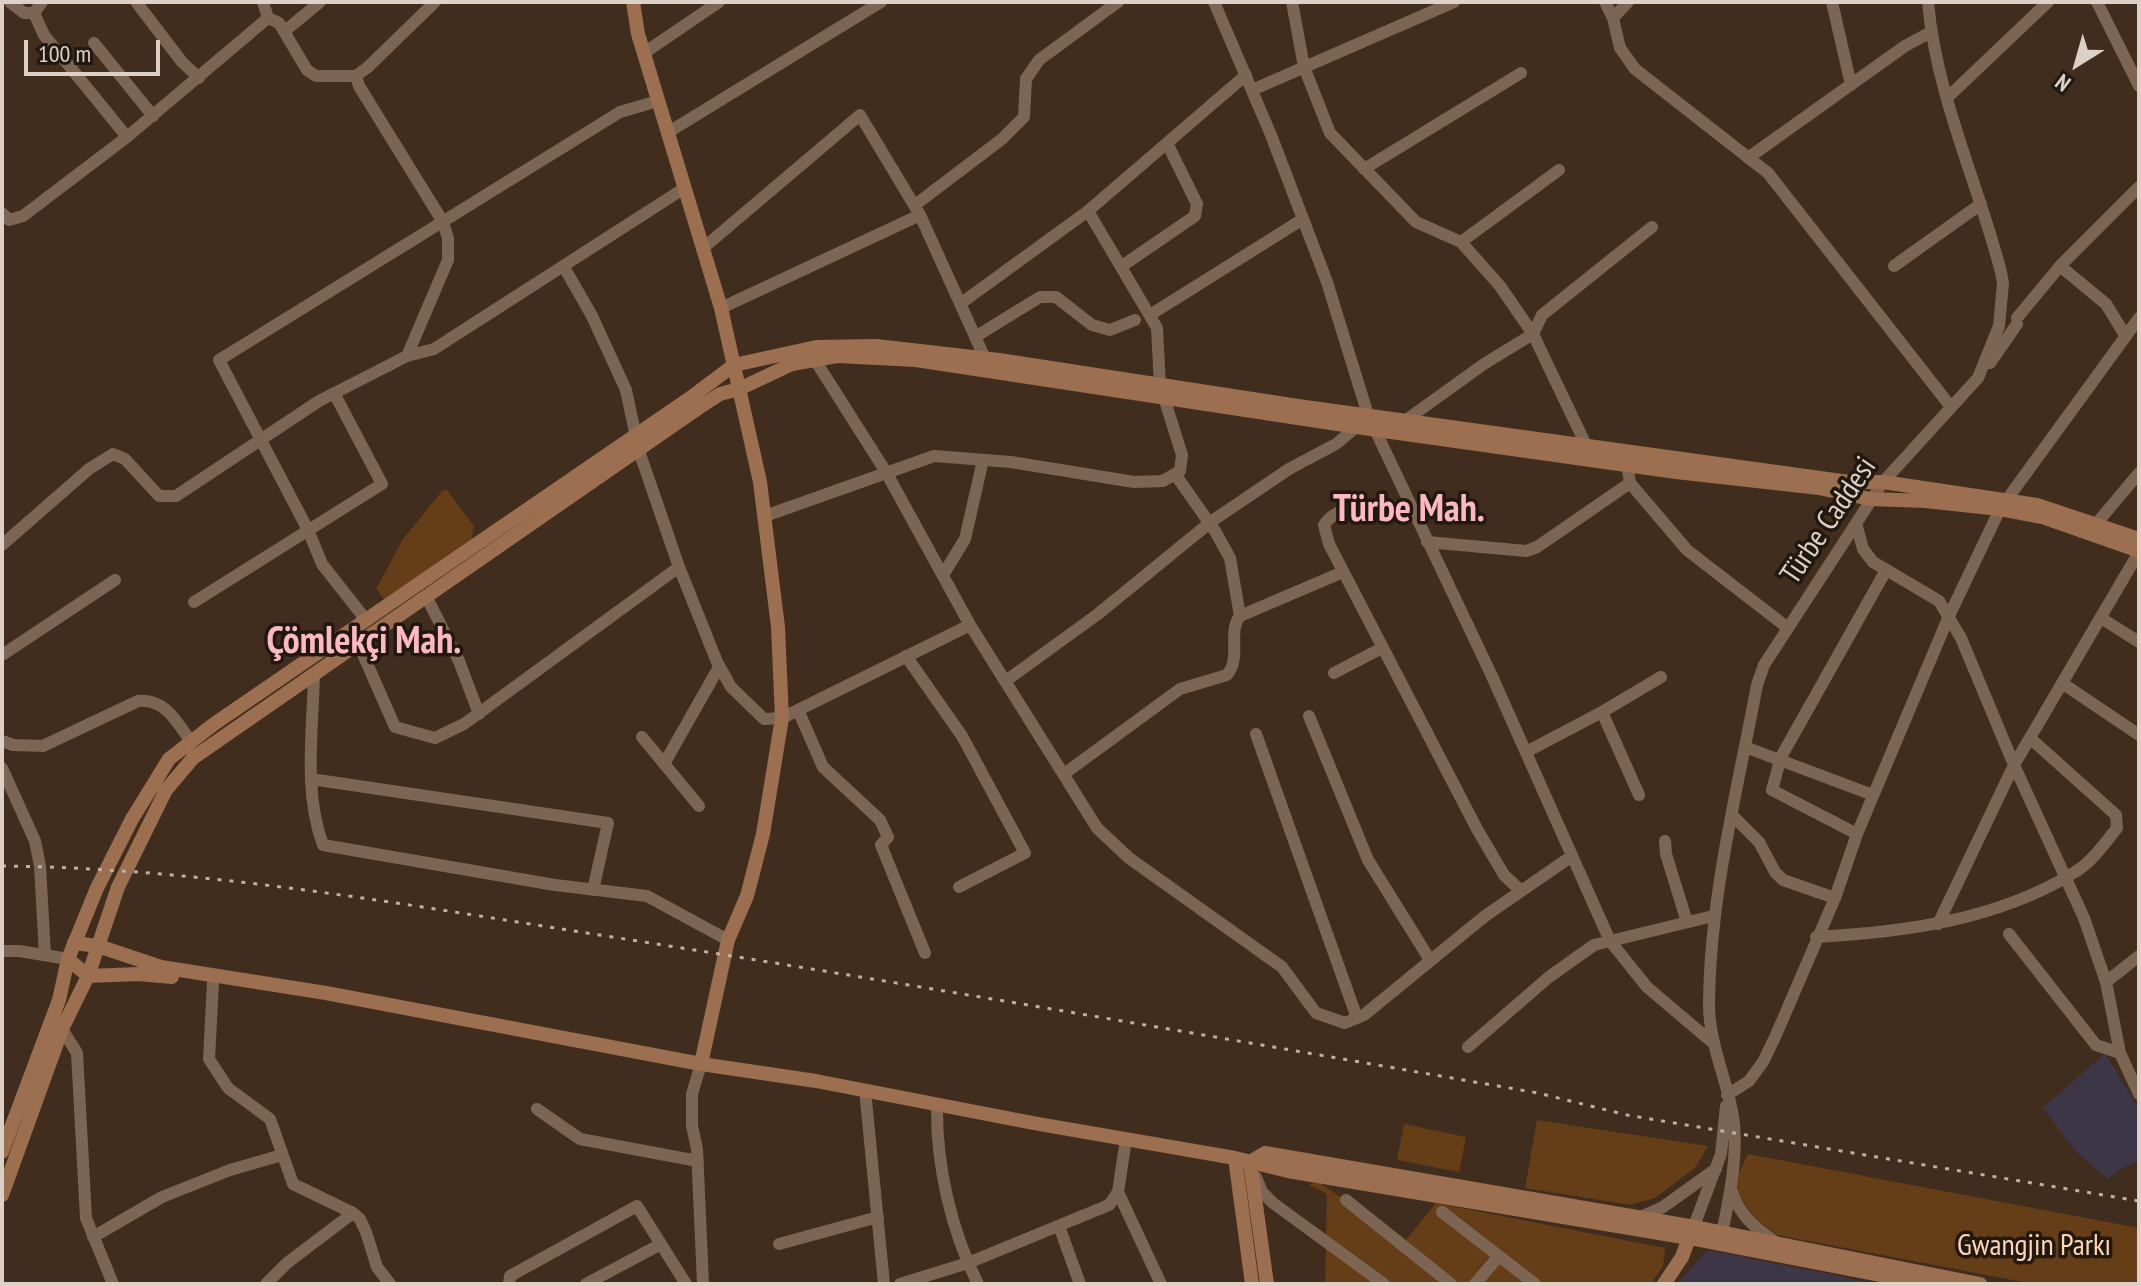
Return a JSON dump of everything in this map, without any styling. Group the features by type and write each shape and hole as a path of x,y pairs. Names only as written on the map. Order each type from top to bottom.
{"main road":[{"path":"633,2 644,53 683,189 721,308 760,482 778,627 782,718 763,834 747,896 728,940 701,1064"},
{"path":"2,1195 62,1029 88,976 118,887 166,790 193,758 426,596 637,443 734,365 816,347 876,346 1161,391 1357,427 1819,488 1870,499 2037,505 2139,539"},
{"path":"2,1152 59,1000 68,959 97,888 132,819 169,759 366,620 637,443 720,394 739,389 792,364 837,356 988,365"},
{"path":"1161,391 1406,420 1849,482 1883,482 2003,505 2139,552"},
{"path":"74,943 98,946 161,967 326,993 701,1064 865,1090 1235,1158 1331,1179 1721,1238 1927,1284"},
{"path":"68,959 88,976 138,974 213,982 347,1005 370,1003"},
{"path":"1250,1162 1265,1153 1641,1217 1692,1233"},
{"path":"1235,1158 1252,1284"},
{"path":"1250,1162 1267,1284"},
{"path":"1664,1284 1682,1257 1692,1233"},
{"path":"1721,1238 1777,1243 1980,1284"}],"street":[{"path":"10,2 24,13 38,8 44,35 127,137"},
{"path":"263,2 268,18 279,23 307,70 316,76 356,76 435,2"},
{"path":"285,31 320,2"},
{"path":"644,53 719,2"},
{"path":"667,133 881,2"},
{"path":"721,308 917,210 1024,117 1026,79 1039,60 1118,2"},
{"path":"1214,2 1327,282 1368,415 1526,752 1610,941 1647,987 1713,1043"},
{"path":"1292,2 1304,67 1330,133 1416,222 1461,242 1500,286 1533,334 1586,445"},
{"path":"1252,90 1454,2"},
{"path":"1605,2 1613,18 1620,48 1635,69 1768,173 1951,407"},
{"path":"1613,18 1628,2"},
{"path":"1832,2 1851,85"},
{"name":"Türbe Caddesi","path":"1721,1238 1731,1186 1734,1120 1713,1043 1709,999 1713,916 1760,675 1870,499 1978,378 2000,319 2003,283 1947,98 1931,32 1928,2"},
{"path":"1947,98 2048,2"},
{"path":"2097,2 2139,86"},
{"path":"137,3 182,62 199,78"},
{"path":"2,213 9,220 23,216 153,116 268,18"},
{"path":"1748,158 1905,46 1931,32"},
{"path":"94,43 153,116"},
{"path":"1364,169 1521,73"},
{"path":"960,304 1088,211 1246,75"},
{"path":"356,76 374,111 443,222 448,238 448,260 407,356"},
{"path":"366,620 322,564 308,530 219,360 620,112 658,101"},
{"path":"702,249 860,115 917,210 988,365"},
{"path":"1122,266 1195,216 1197,204 1167,143"},
{"path":"1461,242 1559,170"},
{"path":"1978,378 2017,319 2060,266 2139,187"},
{"path":"2,545 89,469 113,454 125,459 159,496 176,496 334,393 407,356 434,349 683,189"},
{"path":"1894,266 1981,204"},
{"path":"765,516 934,456 1011,462 1134,482 1163,481 1180,471 1182,455 1161,391 1157,328 1088,211"},
{"path":"1150,315 1303,219"},
{"path":"1406,420 1484,364 1533,334 1542,315 1652,227"},
{"path":"2060,266 2106,304 2125,335"},
{"path":"564,267 592,316 626,390 637,443 679,567 719,667 731,687 764,719 782,718 970,625"},
{"path":"2003,283 2017,319"},
{"path":"975,337 1040,297 1056,297 1092,325 1110,330 1135,320"},
{"path":"2000,319 2008,312 2017,319"},
{"path":"1727,1095 1749,1081 1763,1062 1798,989 1873,795 1949,616 2003,505 2139,318"},
{"path":"815,360 886,472 970,625 1097,828 1129,858 1282,967 1316,1013 1345,1023 1357,1018 1520,890 1572,856"},
{"path":"194,602 382,484 334,393"},
{"path":"1007,680 1098,614 1208,524 1289,469 1336,444 1368,415"},
{"path":"943,575 965,539 983,460"},
{"path":"1627,464 1630,483 1687,550 1788,628"},
{"path":"2097,523 2139,473"},
{"path":"1175,474 1230,558 1240,616"},
{"path":"1427,542 1526,551 1537,547 1630,483"},
{"path":"1412,507 1354,507 1330,516 1324,525 1326,534 1477,829 1504,875 1520,890"},
{"path":"1856,523 1863,549 1873,562 1885,572 1939,601 1949,616 2084,918 2106,982 2120,1053 2139,1094"},
{"path":"1938,924 2014,765 2139,552"},
{"path":"358,643 395,727 435,738 479,714 679,567"},
{"path":"1064,774 1180,689 1227,675 1235,660 1235,622 1240,616 1343,572"},
{"path":"1857,834 1772,790 1780,761 1885,572"},
{"path":"2,655 115,580"},
{"path":"426,596 459,661 479,714"},
{"path":"2101,618 2139,642"},
{"path":"1334,673 1382,648"},
{"path":"906,656 962,736 1025,853 959,887"},
{"path":"664,764 719,667"},
{"path":"314,673 311,779 315,823 323,845 593,890 647,896 728,940"},
{"path":"1526,752 1661,677"},
{"path":"2062,683 2139,735"},
{"path":"2,741 13,745 43,746 138,701 150,699 173,716 191,742"},
{"path":"798,710 823,767 880,820 888,837 881,845 925,953"},
{"path":"1602,712 1639,795"},
{"path":"1309,716 1368,860 1430,960"},
{"path":"1256,734 1357,1018"},
{"path":"642,737 699,806"},
{"path":"1816,937 1938,924 1999,908 2077,871 2095,855 2117,828 2116,815 2030,738"},
{"path":"1745,747 1873,795"},
{"path":"2,768 35,841 40,866 45,955"},
{"path":"311,779 608,823 593,890"},
{"path":"1732,815 1759,842 1775,872 1783,880 1835,898"},
{"path":"1665,841 1666,854 1687,922"},
{"path":"1468,1047 1549,977 1594,945 1713,916"},
{"path":"2009,934 2096,1045 2120,1053"},
{"path":"2,951 68,959"},
{"path":"2106,982 2139,956"},
{"path":"213,982 209,1059 228,1088 270,1119 293,1184 360,1219 377,1267 387,1282"},
{"path":"62,1029 77,1053 86,1218 113,1284"},
{"path":"701,1064 692,1094 692,1126 698,1161 702,1283"},
{"path":"865,1090 884,1284"},
{"name":"Türbe Caddesi","path":"1692,1233 1723,1143 1727,1095"},
{"path":"937,1104 936,1135 953,1220 978,1284"},
{"path":"537,1109 580,1139 698,1161"},
{"path":"900,1284 968,1263 1109,1205 1118,1192 1126,1139"},
{"path":"93,1237 162,1197 230,1170 282,1155"},
{"path":"1250,1162 1262,1192 1273,1203 1384,1284"},
{"path":"1641,1217 1663,1207 1716,1169"},
{"name":"Türbe Caddesi","path":"1731,1186 1737,1207 1745,1218 1777,1243"},
{"path":"1118,1192 1161,1284"},
{"path":"1346,1200 1451,1284"},
{"path":"509,1284 510,1276 637,1206 686,1284"},
{"path":"1442,1212 1535,1284"},
{"path":"266,1284 287,1263 353,1213"},
{"path":"779,1244 878,1217"},
{"path":"1059,1226 1080,1284"},
{"path":"586,1284 661,1244"},
{"path":"1475,1284 1499,1256"}],"shaded area":[{"path":"2105,1053 2139,1109 2139,1161 2108,1179 2075,1151 2043,1108"},
{"path":"1707,1250 1829,1274 1873,1284 1677,1284"}],"green space":[{"path":"447,490 474,526 471,541 385,600 376,589 403,539 442,491"},
{"path":"1537,1120 1708,1146 1695,1168 1655,1198 1630,1205 1525,1188"},
{"path":"1404,1124 1466,1137 1459,1172 1397,1160"},
{"name":"Gwangjin Parkı","path":"1748,1154 2139,1228 2139,1284 2034,1284 1777,1235 1751,1214 1738,1193 1738,1178"},
{"path":"1317,1181 1405,1241 1436,1203 1665,1248 1663,1266 1651,1284 1325,1284 1327,1194 1309,1185"}],"railway":[{"path":"2,866 154,873 306,890 456,912 1189,1033 1538,1093 1627,1115 2139,1201"}],"district":[{"name":"Türbe Mah.","path":"1409,510"},
{"name":"Çömlekçi Mah.","path":"364,642"}]}
